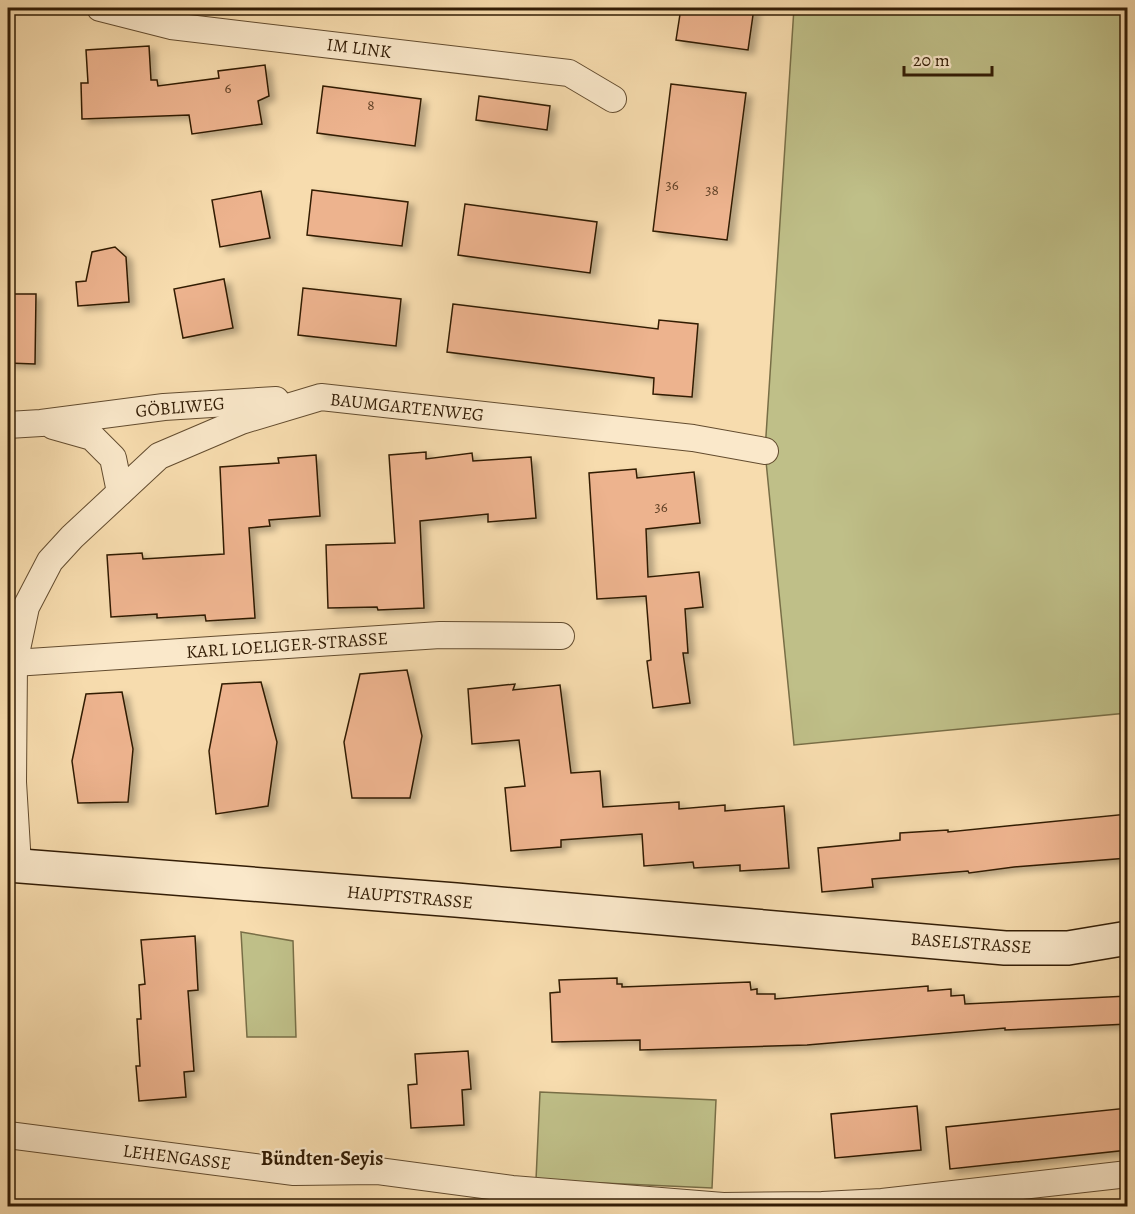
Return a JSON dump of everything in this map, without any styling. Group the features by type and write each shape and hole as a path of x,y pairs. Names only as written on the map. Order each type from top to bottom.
{"main road":[{"name":"HAUPTSTRASSE","path":"13,865 813,930"},
{"name":"BASELSTRASSE","path":"813,930 1005,948 1068,948 1128,938"}],"street":[{"name":"IM LINK","path":"100,8 171,26 568,73 613,99"},
{"name":"GÖBLIWEG","path":"8,424 41,423 164,406 321,398"},
{"name":"BAUMGARTENWEG","path":"13,865 14,663 26,607 50,561 159,456 241,420 321,398 693,438 765,451"},
{"name":"GÖBLIWEG","path":"41,423 92,437 113,458 120,492"},
{"name":"KARL LOELIGER-STRASSE","path":"14,663 440,635 561,636"},
{"name":"LEHENGASSE","path":"8,1135 294,1172 378,1171 512,1189 670,1203 747,1206 882,1202 1128,1174"}],"green space":[{"path":"794,8 1127,8 1127,713 794,745 765,451"},
{"path":"241,932 293,941 296,1037 247,1037"},
{"path":"540,1092 716,1100 712,1188 536,1180"}],"building":[{"path":"681,8 754,8 748,50 676,40"},
{"path":"149,46 151,80 157,80 158,86 219,78 218,71 265,65 269,96 258,101 262,124 192,134 189,115 82,119 81,83 88,83 86,50"},
{"path":"671,84 746,93 727,240 653,231"},
{"path":"323,86 421,99 415,146 317,133"},
{"path":"479,96 550,106 547,130 476,120"},
{"path":"312,190 408,202 402,246 307,235"},
{"path":"261,191 270,238 220,247 212,200"},
{"path":"465,204 597,222 590,273 458,255"},
{"path":"115,247 126,257 129,302 78,306 76,282 86,281 92,252"},
{"path":"224,279 233,328 183,338 174,289"},
{"path":"303,288 401,299 396,346 298,335"},
{"path":"8,294 36,294 35,364 8,363"},
{"path":"453,304 658,329 659,320 698,324 692,397 653,394 654,378 447,352"},
{"path":"426,452 426,459 472,453 473,461 531,457 536,518 488,522 488,514 420,521 424,608 378,610 377,607 328,608 326,545 395,543 389,455"},
{"path":"316,455 320,516 269,520 270,526 249,528 255,618 206,621 205,615 157,618 157,614 111,617 107,555 142,553 143,559 224,554 220,467 279,463 278,458"},
{"path":"636,469 637,478 694,472 700,523 646,529 648,577 699,572 703,607 685,609 688,653 683,653 690,703 653,708 647,661 651,660 646,596 597,599 589,473"},
{"path":"407,670 422,736 410,798 352,798 344,742 360,674"},
{"path":"261,682 277,742 268,806 216,814 209,751 222,684"},
{"path":"515,684 513,690 560,685 571,773 600,771 603,807 679,802 679,809 725,805 725,811 784,806 789,868 740,871 740,865 694,868 693,862 644,866 642,834 561,840 561,847 511,851 505,788 525,786 519,740 472,744 468,689"},
{"path":"122,692 133,749 128,802 78,803 72,761 86,694"},
{"path":"1128,814 1128,858 969,873 968,871 872,879 873,887 822,892 818,848 900,840 900,833 948,830 948,832"},
{"path":"195,936 198,990 188,991 194,1071 184,1072 186,1097 139,1101 136,1066 140,1066 137,1019 141,1019 139,985 145,984 141,940"},
{"path":"617,978 617,984 622,984 622,987 750,982 751,990 757,989 757,994 775,994 775,999 928,986 928,991 951,989 951,996 964,995 965,1004 1128,996 1128,1024 1005,1030 1005,1028 807,1045 640,1050 640,1040 552,1042 550,993 560,992 559,980"},
{"path":"468,1051 471,1089 462,1090 464,1125 411,1128 408,1085 417,1084 415,1054"},
{"path":"917,1106 921,1150 835,1158 831,1114"},
{"path":"1128,1108 1128,1150 950,1169 946,1127"}],"district":[{"name":"Bündten-Seyis","path":"322,1158"}]}
